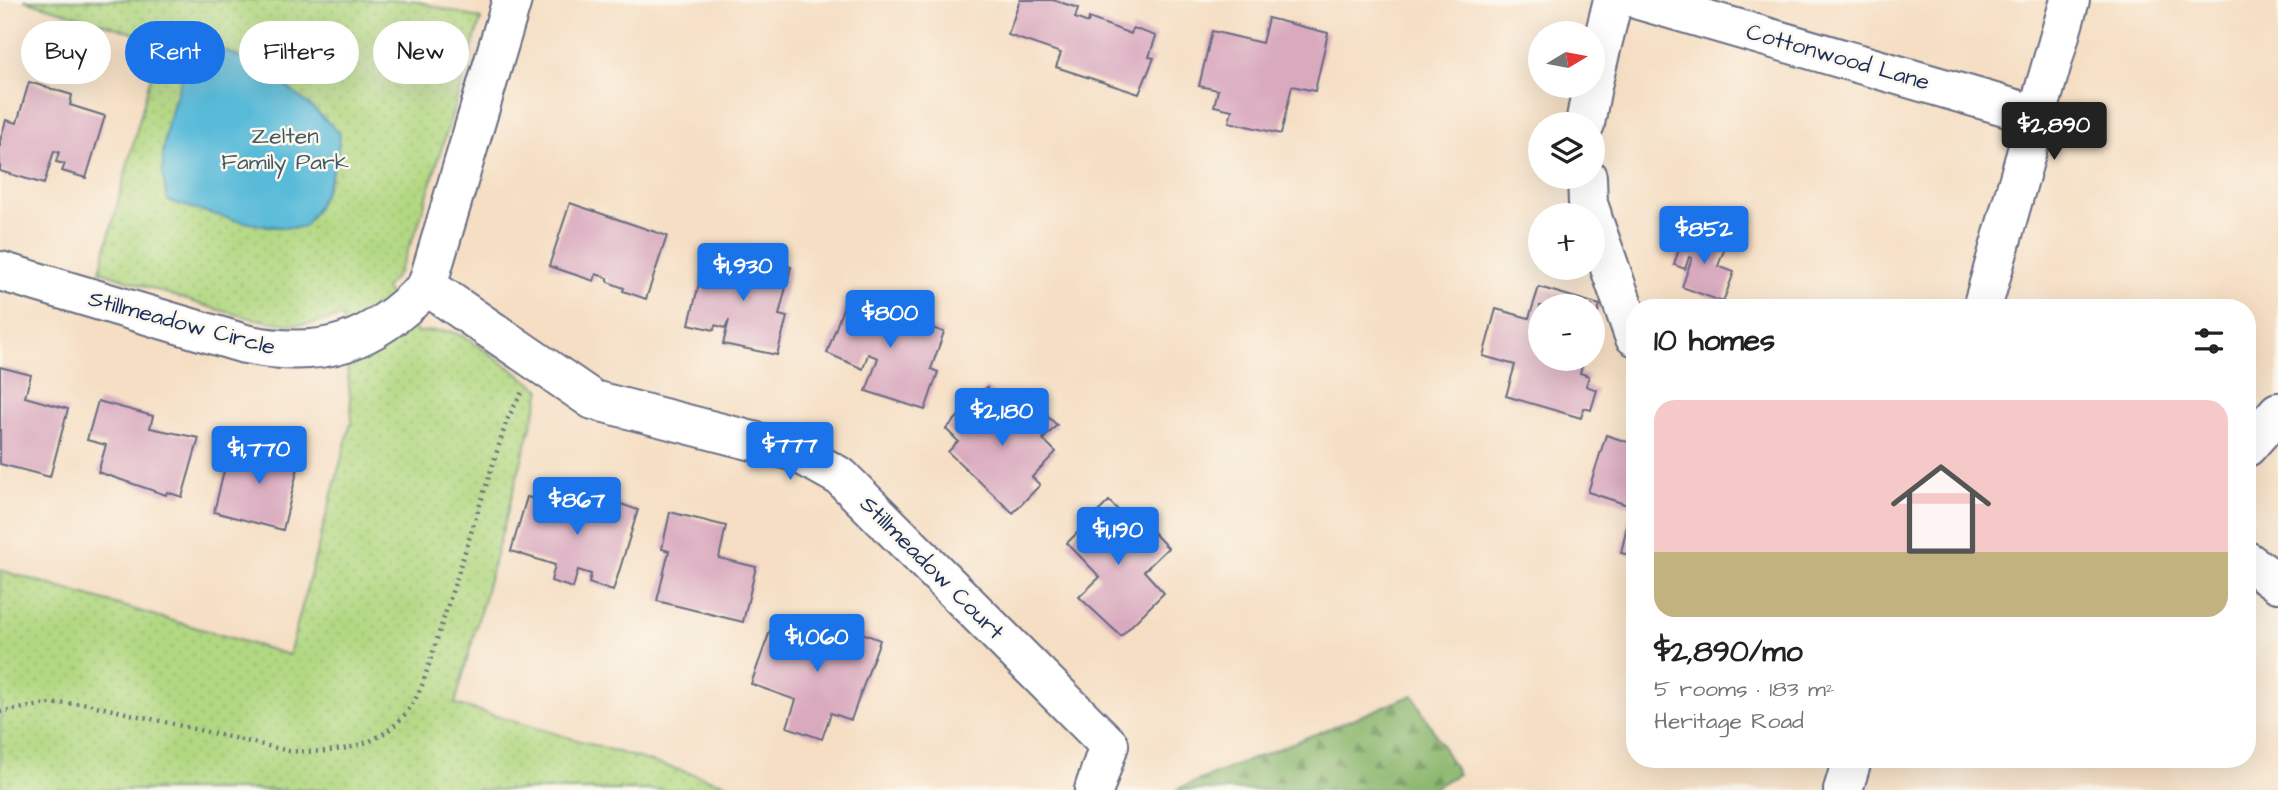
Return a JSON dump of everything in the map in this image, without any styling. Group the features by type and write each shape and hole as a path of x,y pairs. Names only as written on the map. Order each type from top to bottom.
{"street":[{"path":"428,286 512,0"},
{"path":"1605,35 1614,0"},
{"name":"Cottonwood Lane","path":"1639,0 1680,6 2036,115"},
{"path":"1985,299 2070,0"},
{"path":"1605,253 1626,313"},
{"name":"Stillmeadow Circle","path":"0,271 245,344 281,351 340,345 370,333 404,309 428,286"},
{"name":"Stillmeadow Court","path":"428,286 593,400 796,452 841,477 1109,745 1094,790"},
{"path":"2256,437 2278,412"},
{"path":"2256,567 2278,583"},
{"path":"1843,790 1850,768"}],"path":[{"path":"0,712 47,704 83,703 289,751 315,752 360,744 395,728 407,715 423,683 507,420 540,365"}],"green space":[{"name":"Zelten Family Park","path":"24,0 412,0 481,19 469,58 469,21 373,21 373,84 461,84 418,226 397,275 385,288 417,332 449,331 469,339 541,390 455,704 747,790 0,790 0,570 289,655 352,419 343,317 305,324 259,320 203,305 100,271 149,84 225,84 225,21 125,21 125,30 111,26 111,21 94,21"},
{"path":"1413,695 1458,774 1430,790 1175,790"}],"water":[{"path":"225,50 239,57 239,84 283,84 340,134 328,183 318,206 304,227 253,224 168,201 164,182 164,143 180,84 225,84"}],"building":[{"path":"1020,0 1053,0 1078,8 1075,18 1088,23 1089,18 1131,34 1133,28 1156,36 1149,57 1154,58 1139,94 1056,67 1061,53 1008,35"},
{"path":"1268,18 1328,33 1315,91 1292,86 1281,134 1229,122 1232,110 1214,106 1218,90 1199,86 1212,31 1262,43"},
{"path":"28,84 72,95 70,105 105,116 86,178 62,171 65,164 56,162 59,152 54,151 44,184 0,171 0,141 6,120 17,123"},
{"path":"570,203 667,236 646,299 623,291 624,288 608,282 608,278 596,274 594,281 549,266"},
{"path":"1685,230 1726,245 1718,266 1734,272 1724,299 1715,299 1682,287 1692,258 1689,257 1685,269 1674,265"},
{"path":"747,256 791,267 779,315 787,317 777,355 723,344 729,320 725,328 715,325 714,330 689,324 705,259 744,269"},
{"path":"1539,287 1563,294 1537,294"},
{"path":"847,297 893,314 898,301 926,312 921,324 944,332 931,369 938,372 925,410 866,391 878,358 868,354 863,369 827,353"},
{"path":"1496,309 1528,318 1528,371 1581,371 1589,376 1586,386 1597,390 1591,410 1584,408 1581,418 1506,396 1515,365 1483,356"},
{"path":"0,367 31,375 25,397 68,409 50,477 0,464"},
{"path":"987,387 1022,422 1037,407 1057,425 1043,439 1056,452 1032,477 1040,485 1013,513 948,452 958,441 946,429"},
{"path":"98,401 153,416 150,428 199,438 182,497 167,492 166,495 98,472 106,445 87,440"},
{"path":"1606,435 1626,441 1626,504 1588,492"},
{"path":"266,442 302,451 283,530 214,512 229,450 262,458"},
{"path":"579,489 638,510 613,591 589,583 591,574 578,570 573,588 551,581 555,565 511,551 527,497 574,507"},
{"path":"1109,501 1142,534 1149,528 1168,548 1144,571 1164,593 1121,636 1079,597 1100,577 1067,543"},
{"path":"670,512 726,526 719,558 756,567 743,622 657,601 669,551 662,549"},
{"path":"1626,530 1626,554 1621,553"},
{"path":"824,618 880,640 851,720 831,713 822,739 787,727 796,700 751,684 770,631 809,640 805,650 812,652"}]}
